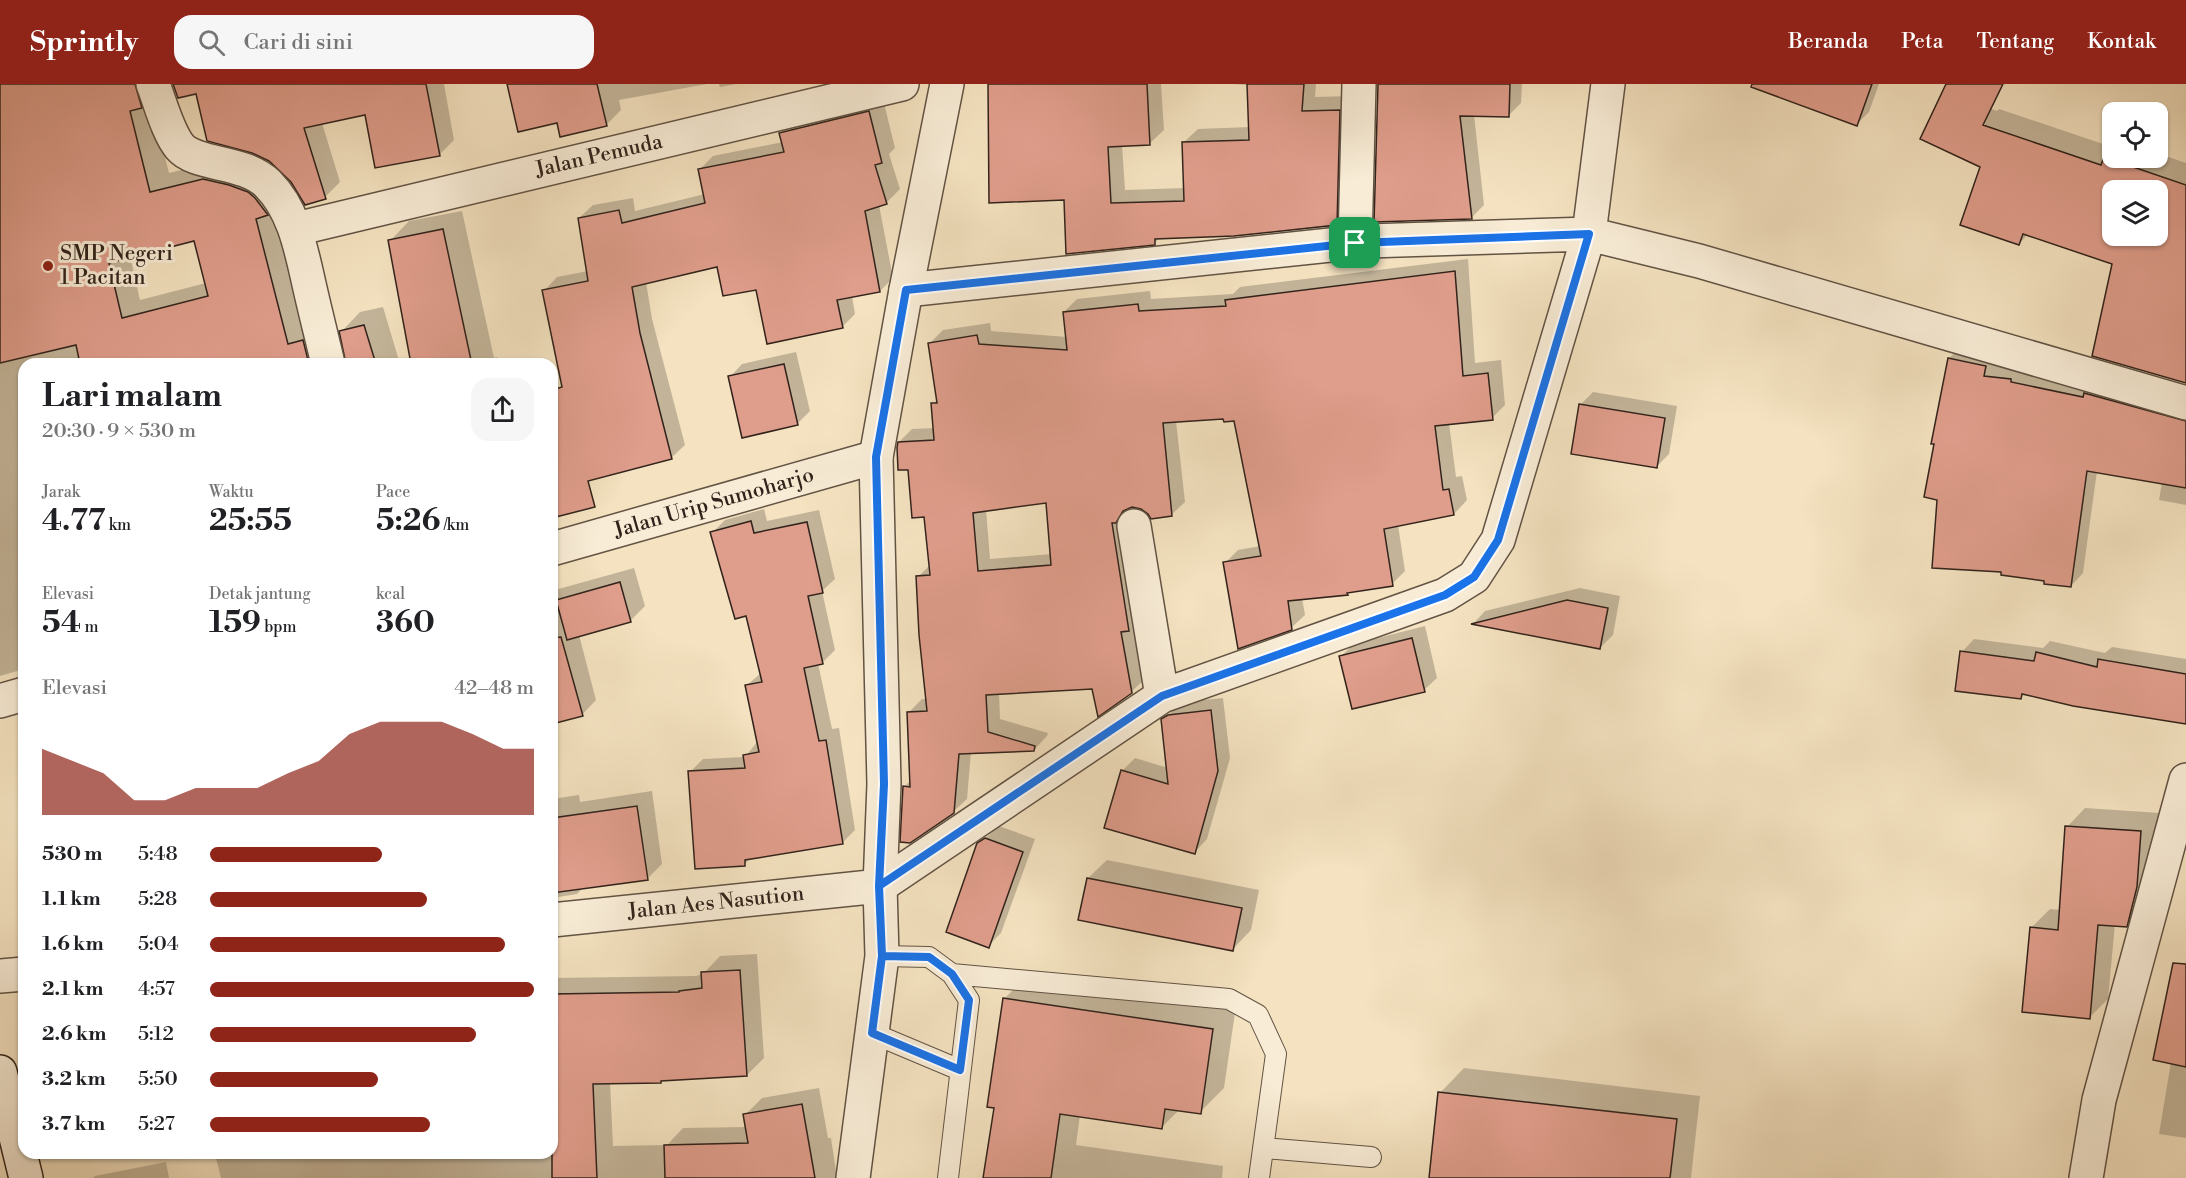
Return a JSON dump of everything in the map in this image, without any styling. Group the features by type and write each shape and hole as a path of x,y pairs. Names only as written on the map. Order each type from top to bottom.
{"street":[{"path":"153,84 180,148 189,155 252,172 266,181 277,193 296,229 327,358"},
{"name":"Jalan Pemuda","path":"296,229 902,84"},
{"path":"853,1178 882,956 879,886 884,784 876,457 947,84"},
{"path":"1355,243 1359,84"},
{"path":"879,886 1162,696 1445,595 1474,577 1498,540 1589,234 1608,84"},
{"path":"906,290 1355,243 1589,234 1699,261 2186,403"},
{"name":"Jalan Urip Sumoharjo","path":"558,547 876,457"},
{"path":"1134,526 1162,696"},
{"path":"0,701 18,696"},
{"path":"2086,1178 2099,1100 2186,780"},
{"name":"Jalan Aes Nasution","path":"558,919 879,886"},
{"path":"0,976 18,974"},
{"path":"0,1072 15,1160"}],"lane":[{"path":"882,956 929,957 952,974 969,1000 948,1178"},
{"path":"952,974 1229,999 1258,1015 1276,1054 1259,1178"},
{"path":"872,1033 960,1070"},
{"path":"1263,1148 1371,1157"}],"building":[{"path":"0,84 135,84 142,108 130,111 150,192 203,179 229,185 248,192 255,198 268,215 256,219 288,344 303,340 308,358 79,358 76,345 0,363","holes":["194,241 208,296 122,318 109,263"]},
{"path":"173,84 426,84 440,156 375,168 365,115 304,128 326,199 305,205 291,182 269,161 252,153 207,141 196,94 178,98"},
{"path":"507,84 597,84 607,126 560,137 557,123 518,132"},
{"path":"988,84 1147,84 1150,145 1108,147 1111,203 1184,201 1182,142 1249,140 1247,84 1304,84 1302,111 1340,110 1337,225 1234,236 1155,239 1155,245 1066,254 1064,200 989,203"},
{"path":"1378,84 1510,84 1509,117 1460,116 1472,219 1374,222"},
{"path":"1752,84 1872,84 1857,126 1751,87"},
{"path":"1946,84 2003,84 1983,125 2101,165 2102,162 2102,168 2136,168 2186,185 2186,383 2092,356 2112,264 2023,234 2019,245 1960,225 1980,167 1920,139"},
{"path":"869,111 882,163 875,165 887,204 865,211 880,292 837,300 843,328 767,344 756,290 723,296 717,267 632,287 640,333 672,459 588,481 595,507 558,516 558,388 562,387 558,358 556,358 542,290 588,281 578,218 619,210 622,223 705,203 698,169 784,152 779,133"},
{"path":"443,229 471,358 410,358 388,240"},
{"path":"1455,271 1463,376 1488,373 1493,420 1435,426 1443,490 1449,489 1454,515 1384,529 1393,586 1347,593 1348,595 1288,601 1292,630 1238,649 1223,562 1261,556 1234,421 1224,422 1223,419 1163,423 1172,516 1151,519 1141,509 1132,507 1123,511 1116,523 1112,523 1129,631 1121,632 1132,693 1098,717 1092,689 986,695 988,732 1035,746 1034,751 959,754 954,813 910,843 900,842 903,786 910,787 907,712 927,711 919,635 916,576 930,575 924,517 912,518 908,470 898,470 897,447 898,442 934,440 931,403 937,403 928,343 977,335 979,344 1067,350 1063,312 1138,304 1139,311 1226,306 1225,300","holes":["1046,503 1051,565 978,571 973,513"]},
{"path":"364,325 374,358 345,358 339,331"},
{"path":"1948,358 1986,366 1984,376 2011,379 2011,382 2083,397 2084,393 2186,421 2186,488 2087,471 2071,587 2001,575 2001,572 1932,568 1937,500 1924,497 1934,444 1931,444"},
{"path":"784,364 798,425 742,438 728,376"},
{"path":"1579,404 1665,418 1657,468 1571,454"},
{"path":"751,521 754,533 807,522 823,593 808,596 823,664 804,668 819,741 826,740 843,844 745,860 745,866 695,869 688,771 745,768 743,755 759,752 745,685 762,682 746,616 735,619 710,532"},
{"path":"620,582 631,622 567,640 558,599"},
{"path":"1567,600 1608,608 1600,649 1471,624"},
{"path":"558,637 561,637 583,716 558,722"},
{"path":"1412,638 1425,692 1352,709 1339,656"},
{"path":"1960,651 2034,661 2036,652 2097,667 2098,659 2186,674 2186,724 2073,706 2022,694 2021,699 1955,691"},
{"path":"1211,710 1218,771 1195,854 1104,828 1121,770 1168,784 1161,719 1168,715"},
{"path":"637,806 648,880 558,892 558,817"},
{"path":"2065,826 2141,831 2137,887 2127,927 2098,925 2090,1019 2022,1012 2030,927 2058,930"},
{"path":"985,838 1023,852 989,948 946,932 977,843"},
{"path":"1087,878 1242,908 1233,951 1078,920"},
{"path":"2173,963 2186,964 2186,1067 2153,1060"},
{"path":"740,970 747,1076 661,1081 661,1083 593,1084 597,1178 552,1178 552,1159 558,1159 558,994 679,992 702,988 701,972"},
{"path":"1003,998 1213,1029 1201,1114 1165,1109 1162,1129 1060,1114 1051,1178 983,1178 994,1108 987,1107"},
{"path":"1438,1092 1677,1119 1670,1178 1429,1178"},
{"path":"802,1104 815,1178 665,1178 664,1145 748,1143 743,1114"}],"place":[{"name":"SMP Negeri 1 Pacitan","path":"48,266"}],"route":[{"path":"1355,243 906,290 876,457 884,784 879,886 882,956 872,1033 960,1070 969,1000 952,974 929,957 882,956 879,886 1162,696 1445,595 1474,577 1498,540 1589,234 1355,243"}]}
